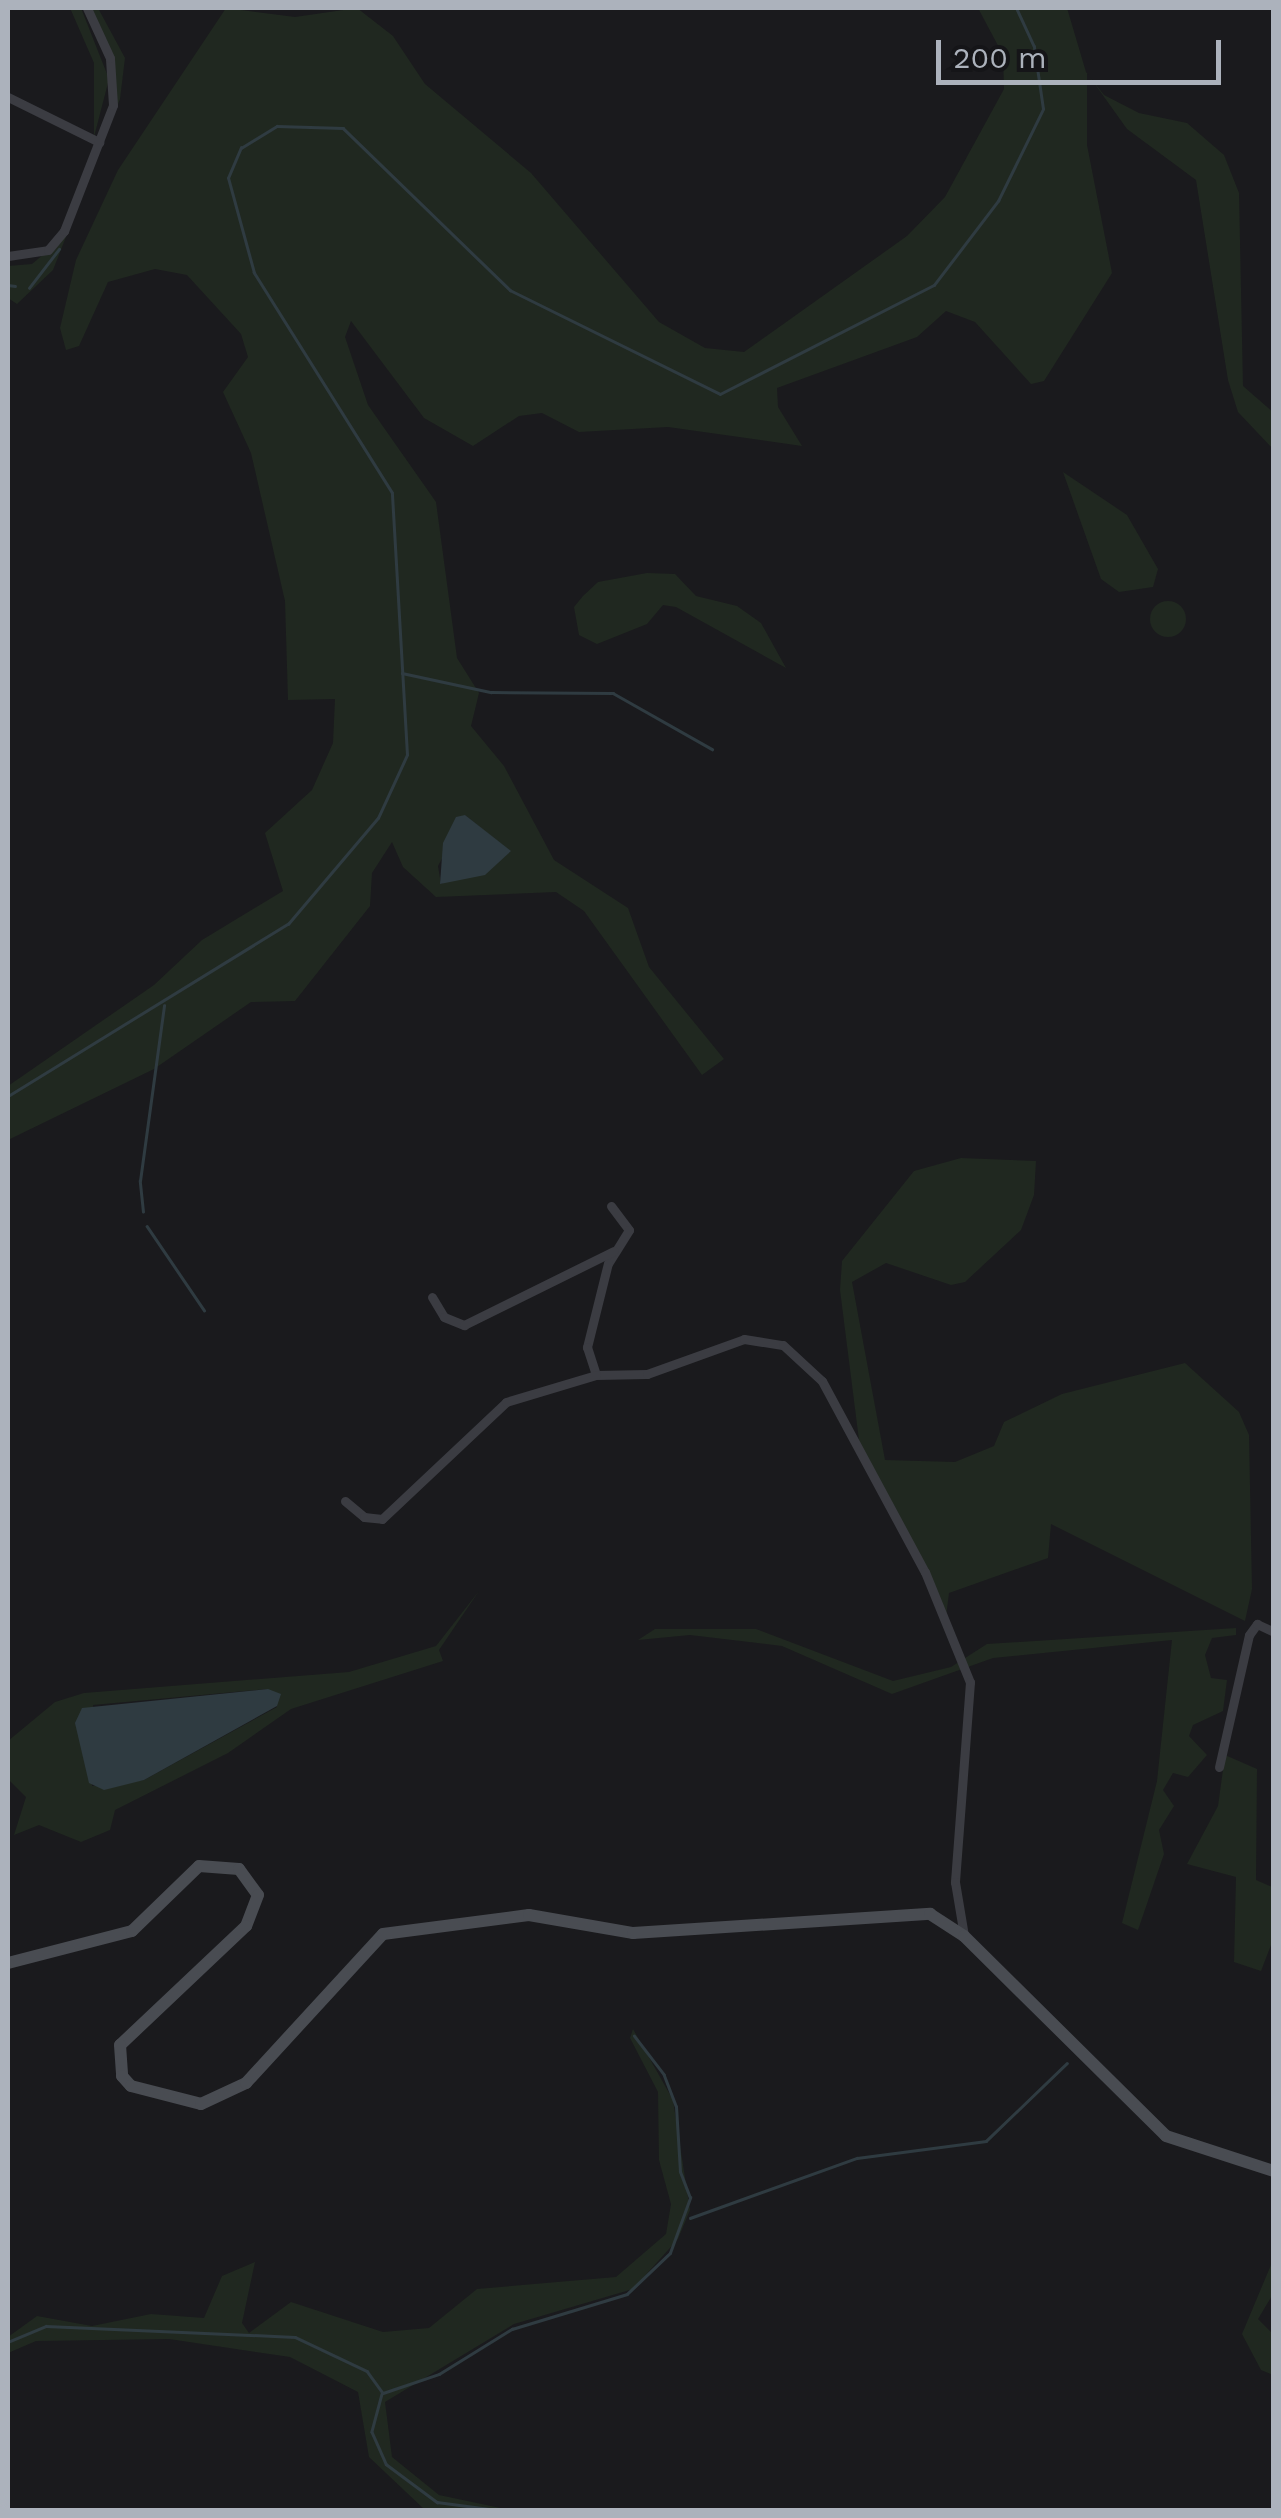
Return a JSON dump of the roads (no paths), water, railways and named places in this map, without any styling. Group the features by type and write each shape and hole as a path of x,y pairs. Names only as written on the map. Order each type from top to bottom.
{"street":[{"path":"8,256 48,250 64,231 99,142 115,79 87,8"},
{"path":"8,98 99,142"},
{"path":"596,1376 586,1347 614,1251 629,1230 612,1206"},
{"path":"432,1297 454,1325 464,1326 614,1251"},
{"path":"346,1502 382,1520 506,1402 596,1376 648,1374 758,1338 794,1352 822,1381 926,1572 968,1670 967,1793 955,1882 964,1936"},
{"path":"1220,1767 1249,1636 1258,1624 1274,1632"},
{"path":"8,1963 132,1931 199,1866 239,1868 258,1895 246,1926 120,2045 122,2076 131,2086 201,2104 246,2084 383,1934 529,1915 633,1934 930,1914 964,1936 1166,2136 1274,2171"}],"waterway":[{"path":"8,1096 288,924 378,818 407,755 392,493 254,273 228,178 241,148 277,126 343,128 510,290 720,394 934,285 998,201 1043,109 1034,47 1016,8"},
{"path":"29,288 59,249"},
{"path":"8,285 15,286"},
{"path":"402,673 491,692 613,693 712,749"},
{"path":"143,1212 140,1181 164,1006"},
{"path":"147,1226 204,1310"},
{"path":"383,2393 439,2374 512,2329 627,2294 670,2253 690,2198 680,2172 676,2107 664,2075 634,2036"},
{"path":"690,2218 857,2158 986,2141 1067,2063"},
{"path":"8,2342 46,2326 295,2337 367,2371 382,2392"},
{"path":"382,2394 372,2432 386,2464 437,2502 496,2510"}]}
